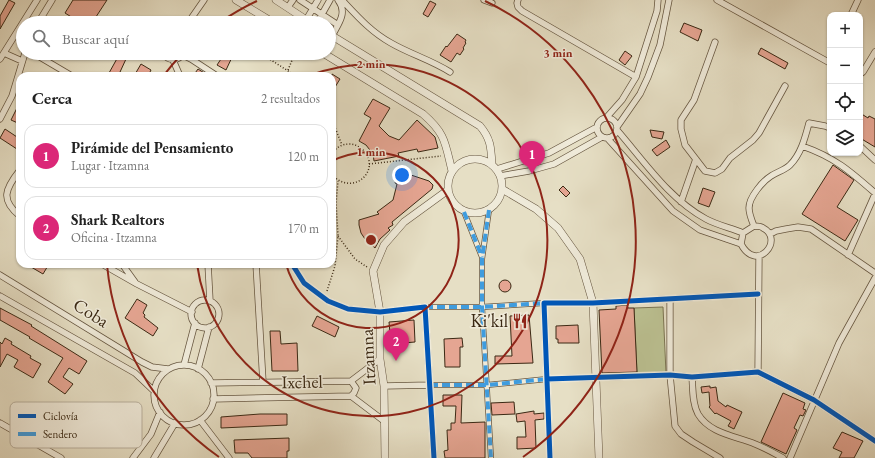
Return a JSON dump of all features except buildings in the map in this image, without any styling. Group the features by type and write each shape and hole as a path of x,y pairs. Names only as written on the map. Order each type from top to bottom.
{"street":[{"path":"27,16 37,0"},
{"path":"42,16 52,0"},
{"path":"195,14 204,0"},
{"path":"236,0 262,16"},
{"path":"276,0 302,16"},
{"path":"288,7 293,0"},
{"path":"300,0 325,16"},
{"path":"311,16 318,0"},
{"path":"322,14 330,0 338,0 342,5 343,11 336,28"},
{"path":"342,0 368,27 379,36 392,44 436,63 450,72"},
{"path":"484,0 492,2"},
{"path":"518,0 518,8 522,11 636,77"},
{"path":"496,170 549,153 597,127 600,121 606,118 622,100 636,77 657,11 658,0"},
{"path":"336,38 480,126 487,135 496,170 502,189 496,204 489,210 481,213 472,214 464,212 450,199 448,180 452,171 458,165 467,160 476,159 485,161 496,170 529,171 554,164 605,138 614,136 640,94 648,77 660,45 669,0"},
{"path":"717,0 827,61"},
{"path":"852,12 858,0"},
{"path":"0,59 16,33"},
{"path":"715,42 694,100 681,120 681,129 685,145 705,171 715,173 722,169 730,158 753,140 785,86"},
{"path":"4,52 16,58"},
{"path":"863,72 875,52"},
{"path":"44,60 64,72"},
{"path":"173,60 178,72"},
{"path":"193,60 211,72"},
{"path":"334,60 423,114 436,125 444,139 452,171"},
{"path":"19,72 22,61"},
{"path":"0,119 12,96 16,82"},
{"path":"606,118 612,119 617,129 650,170 681,202 706,219 743,232 754,226 763,228 770,234 771,244 767,252 759,256 751,256 745,251 741,244 743,232"},
{"path":"754,226 749,208 754,195 762,184 770,177 789,166 802,146 809,123 827,127"},
{"path":"597,127 598,132 642,177 673,212 700,230 741,244"},
{"path":"802,146 820,152 834,160 850,171 875,194 848,255"},
{"path":"863,149 875,160"},
{"path":"681,202 696,159"},
{"path":"642,177 650,170"},
{"path":"16,175 6,192 5,200 10,210 16,214"},
{"path":"502,189 536,209 558,228 580,259 593,303 599,458"},
{"path":"373,271 384,245 404,222 448,190"},
{"path":"489,210 482,259 482,307 491,458"},
{"path":"464,212 482,259"},
{"path":"770,234 776,231 798,227 811,229 875,273"},
{"path":"758,372 759,256"},
{"path":"109,268 192,312"},
{"path":"125,268 137,284"},
{"path":"208,268 210,301"},
{"path":"256,268 263,382"},
{"path":"295,268 304,283 328,301 348,309 380,312 425,307 482,307 544,303 593,303 758,294"},
{"name":"Itzamna","path":"373,271 380,312 380,359 384,386 385,458"},
{"name":"Coba","path":"0,275 142,362 152,367 168,369"},
{"path":"790,458 845,330 875,278"},
{"path":"0,296 135,373 154,391"},
{"path":"670,299 670,375 675,426 681,434 720,458"},
{"path":"203,300 210,301 216,305 219,316 215,323 209,327 203,327 195,323 192,317 192,312 197,303 203,300"},
{"path":"544,303 550,458"},
{"path":"425,307 434,458"},
{"path":"184,365 195,323"},
{"path":"198,368 209,327"},
{"path":"211,383 351,381 380,359"},
{"path":"179,365 184,365 198,368 206,375 211,383 213,391 213,399 209,411 200,420 188,424 175,423 166,419 160,412 154,398 154,391 159,378 168,369 179,365"},
{"path":"384,386 487,384 547,379 596,379 670,375 692,377 758,372 814,400 875,441"},
{"path":"692,377 694,399 698,414 708,424 722,434 755,444 783,458"},
{"path":"351,381 356,388 351,396 384,421"},
{"name":"Ixchel","path":"213,399 351,396"},
{"path":"142,448 160,412"},
{"path":"200,420 229,458"},
{"path":"0,423 10,429"},
{"path":"154,458 175,423"},
{"path":"44,448 61,458"},
{"path":"136,458 142,448"}],"path":[{"path":"272,60 291,72"},
{"path":"288,70 292,60"},
{"path":"336,130 342,145"},
{"path":"336,149 342,145 352,144 361,147 367,154 369,164 366,174 359,182 348,184 338,181 336,203 338,236 336,256"},
{"path":"369,164 448,155"},
{"path":"338,236 355,259 373,271"},
{"path":"324,298 334,268"}],"green space":[{"path":"663,307 666,373 637,374 634,308"}],"marked path":[{"path":"489,210 482,259 482,307 491,458"},
{"path":"464,212 482,257"},
{"path":"425,307 482,307 544,303"},
{"path":"430,385 487,385 547,379"}],"cycle path":[{"path":"295,268 304,283 328,301 348,309 380,312 425,307 434,458"},
{"path":"550,458 544,303 593,303 758,294"},
{"path":"547,379 670,375 692,377 758,372 814,400 875,441"}],"place":[{"name":"Pirámide del Pensamiento","path":"532,174"},
{"name":"Ki'kil","path":"520,321"},
{"name":"Shark Realtors","path":"396,361"}]}
